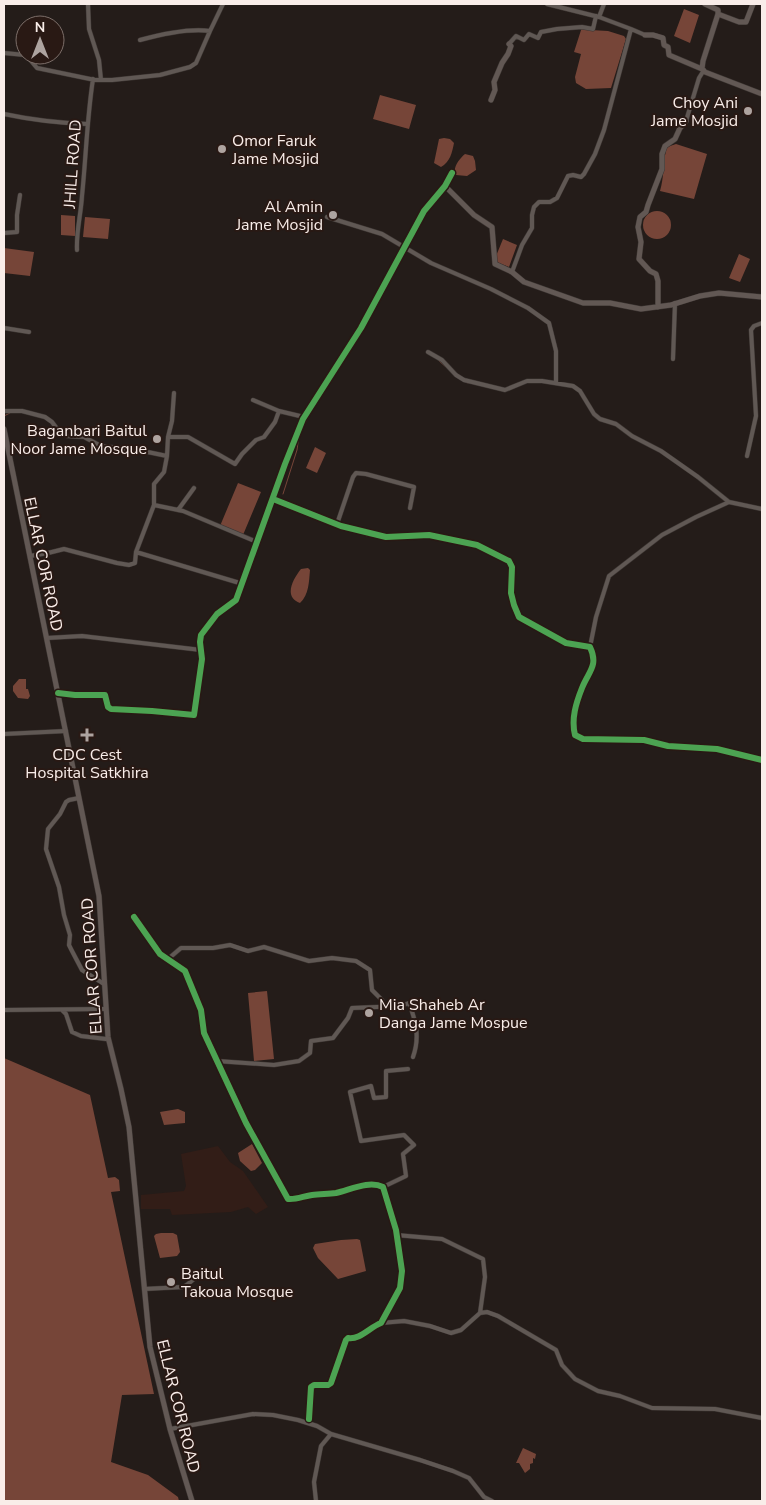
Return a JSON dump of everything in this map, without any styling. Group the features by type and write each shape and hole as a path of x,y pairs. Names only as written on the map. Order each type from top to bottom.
{"main road":[{"path":"705,4 739,22 746,22 753,4"},
{"path":"703,69 703,61 718,12"},
{"path":"645,35 663,38 664,45 668,47 669,55 703,69 705,72 762,94"},
{"path":"491,100 495,90 494,82 508,54 511,46 509,44"},
{"path":"658,306 658,281 656,274 650,271 639,259 641,242 638,227 640,217 646,212 661,170 662,154 665,146 675,139 686,121"},
{"path":"445,186 474,215 492,227 495,264 512,272 524,282 583,304 610,304 641,309 719,293 762,297"},
{"name":"ELLAR COR ROAD","path":"4,429 99,896 108,1037 122,1089 129,1127 136,1182 150,1347 170,1429 192,1501"}],"street":[{"path":"89,4 91,29"},
{"path":"89,4 89,29 99,60 101,80"},
{"path":"34,65 37,68 101,80 160,75 190,67 196,63 223,4"},
{"path":"547,4 598,17 645,35"},
{"path":"509,44 516,36 524,40 529,34 538,38 541,32 557,29 593,29 604,4"},
{"path":"718,12 720,4"},
{"path":"512,272 523,242 532,228 534,207 539,202 550,202 557,198 568,176 581,177 595,154 604,130 631,29"},
{"path":"140,40 176,33 210,31"},
{"path":"686,121 703,69"},
{"name":"JHILL ROAD","path":"76,250 76,237 81,218 87,124 93,79"},
{"path":"4,114 53,122 87,124"},
{"path":"58,693 105,696 108,707 111,709 194,715 202,659 201,634 217,614 236,600 304,418 361,328 424,211 445,186 452,173"},
{"path":"584,174 588,178"},
{"path":"4,234 17,232 20,195"},
{"path":"327,217 382,234 431,263 528,308 549,323 556,352 556,383"},
{"path":"673,359 675,303"},
{"path":"747,456 756,416 751,330 754,326 762,323"},
{"path":"4,328 28,332"},
{"path":"428,352 442,360 456,375 464,380 505,390 527,381 542,381 573,386 580,391 594,414 600,419 616,424 632,436 661,451 729,502 762,509"},
{"path":"30,556 64,549 94,558 129,565 135,563 136,552 154,505 154,484 164,472 174,393"},
{"path":"253,400 279,411 304,418"},
{"path":"4,411 22,411 45,417 67,436 84,437 101,446 138,450 167,456"},
{"path":"168,437 188,437 235,464 256,440 264,437 275,422 279,411"},
{"path":"338,524 353,476 356,473 366,474 414,488 410,508"},
{"path":"178,510 194,488"},
{"path":"273,498 338,524 386,537 429,535 477,545 492,552 509,561 512,567 511,592 519,617 566,643 590,647"},
{"path":"729,502 662,535 609,576 596,617 590,647 594,654 592,670 575,707 573,726 575,735 583,738 644,740 668,746 717,750 762,760"},
{"path":"154,505 183,511 258,542"},
{"path":"136,552 243,584"},
{"path":"46,638 82,636 201,650"},
{"path":"4,734 66,731"},
{"path":"79,798 66,802 48,830 46,849 59,887 72,951 82,970 104,984"},
{"path":"134,917 160,954 185,971 201,1010 204,1033 246,1123 288,1199 338,1192 370,1185 380,1185 383,1187 406,1176 403,1154 414,1145 404,1135 361,1141 350,1092 371,1086 374,1098 386,1097 386,1071 408,1069"},
{"path":"168,959 181,948 213,948 230,945 248,951 264,947 309,961 332,958 356,961 370,970 372,990 382,1000 383,1006"},
{"path":"217,1061 274,1065 299,1061 310,1053 311,1041 333,1038 348,1018 352,1008 401,1006 409,1003 416,1022 417,1046 413,1057"},
{"path":"4,1010 105,1009"},
{"path":"62,1010 66,1014 72,1032 81,1036 106,1039"},
{"path":"381,1323 400,1288 402,1272 398,1234 383,1187"},
{"path":"398,1234 442,1239 483,1260 485,1278 480,1313"},
{"path":"144,1289 182,1287 188,1285 195,1276 203,1275"},
{"path":"309,1419 311,1387 314,1385 328,1386 331,1383 348,1338 354,1339 372,1326 381,1323 404,1321 430,1326 451,1333 462,1330 480,1313 487,1312 498,1316 556,1350 562,1365 575,1379 598,1391 620,1396 652,1408 714,1410 762,1418"},
{"path":"170,1429 252,1414 273,1415 298,1420 317,1426 331,1434 453,1471 469,1478 484,1497 492,1501"},
{"path":"316,1501 314,1482 321,1446 331,1434"}],"shaded area":[{"path":"684,9 699,15 690,43 674,36"},
{"path":"582,27 590,30 608,31 624,36 626,39 611,88 586,89 576,83 575,77 581,54 574,52"},
{"path":"380,95 416,105 409,129 373,119"},
{"path":"439,139 450,139 454,143 449,160 441,167 434,163"},
{"path":"676,144 707,154 694,199 660,191 667,147"},
{"path":"465,154 473,156 476,170 467,176 456,175 458,161"},
{"path":"657,211 667,215 671,225 667,235 657,239 647,235 643,225 647,215"},
{"path":"61,215 75,216 75,236 61,235"},
{"path":"85,217 110,219 108,239 83,237"},
{"path":"503,239 517,245 509,267 494,261"},
{"path":"4,248 34,252 30,276 4,273"},
{"path":"739,254 750,259 740,282 729,278"},
{"path":"315,447 326,453 317,473 306,468"},
{"path":"238,483 261,492 243,535 220,526"},
{"path":"308,568 310,570 308,588 300,603 292,597 291,588 301,569"},
{"path":"19,679 26,679 26,689 28,689 30,696 28,699 18,698 13,691 13,686"},
{"path":"267,991 274,1059 254,1061 248,993"},
{"path":"4,1058 90,1095 108,1178 115,1177 119,1180 120,1191 111,1192 154,1394 122,1395 111,1462 148,1475 178,1497 179,1501 4,1501"},
{"path":"178,1109 185,1112 185,1123 164,1125 160,1112"},
{"path":"252,1144 262,1163 255,1170 251,1171 240,1161 238,1153"},
{"path":"218,1146 230,1162 243,1171 268,1207 256,1214 248,1207 231,1212 172,1215 170,1209 141,1209 141,1195 184,1191 186,1186 181,1154"},
{"path":"161,1233 177,1235 180,1252 177,1256 160,1258 154,1236"},
{"path":"360,1240 366,1271 338,1279 318,1258 313,1248 315,1244"},
{"path":"523,1448 536,1454 535,1459 533,1458 533,1463 530,1464 530,1469 525,1473 519,1463 516,1463"}],"waterway":[{"path":"407,246 414,234"},
{"path":"283,494 297,450 299,435 353,344"},
{"path":"438,360 446,367"},
{"path":"458,378 468,383"},
{"path":"4,416 10,413"},
{"path":"274,502 294,509"},
{"path":"347,529 367,536"},
{"path":"369,535 385,539"},
{"path":"509,587 512,605"}],"cycle path":[{"path":"58,693 105,695 108,707 111,709 194,715 202,659 201,635 217,614 236,600 303,419 361,328 424,211 445,186 452,173"},
{"path":"273,499 341,526 386,537 429,535 477,545 509,561 512,567 511,593 519,617 566,643 590,647 593,664 576,705 574,717 575,735 583,739 644,740 668,746 717,749 762,760"},
{"path":"134,917 160,954 185,971 201,1010 204,1033 246,1123 288,1199 336,1193 366,1185 383,1187 396,1230 402,1271 400,1288 381,1323 357,1337 346,1340 331,1383 311,1387 309,1419"}],"place":[{"name":"Choy Ani Jame Mosjid","path":"748,111"},
{"name":"Omor Faruk Jame Mosjid","path":"222,149"},
{"name":"Al Amin Jame Mosjid","path":"333,215"},
{"name":"Baganbari Baitul Noor Jame Mosque","path":"157,439"},
{"name":"CDC Cest Hospital Satkhira","path":"87,735"},
{"name":"Mia Shaheb Ar Danga Jame Mospue","path":"369,1013"},
{"name":"Baitul Takoua Mosque","path":"171,1282"}]}
